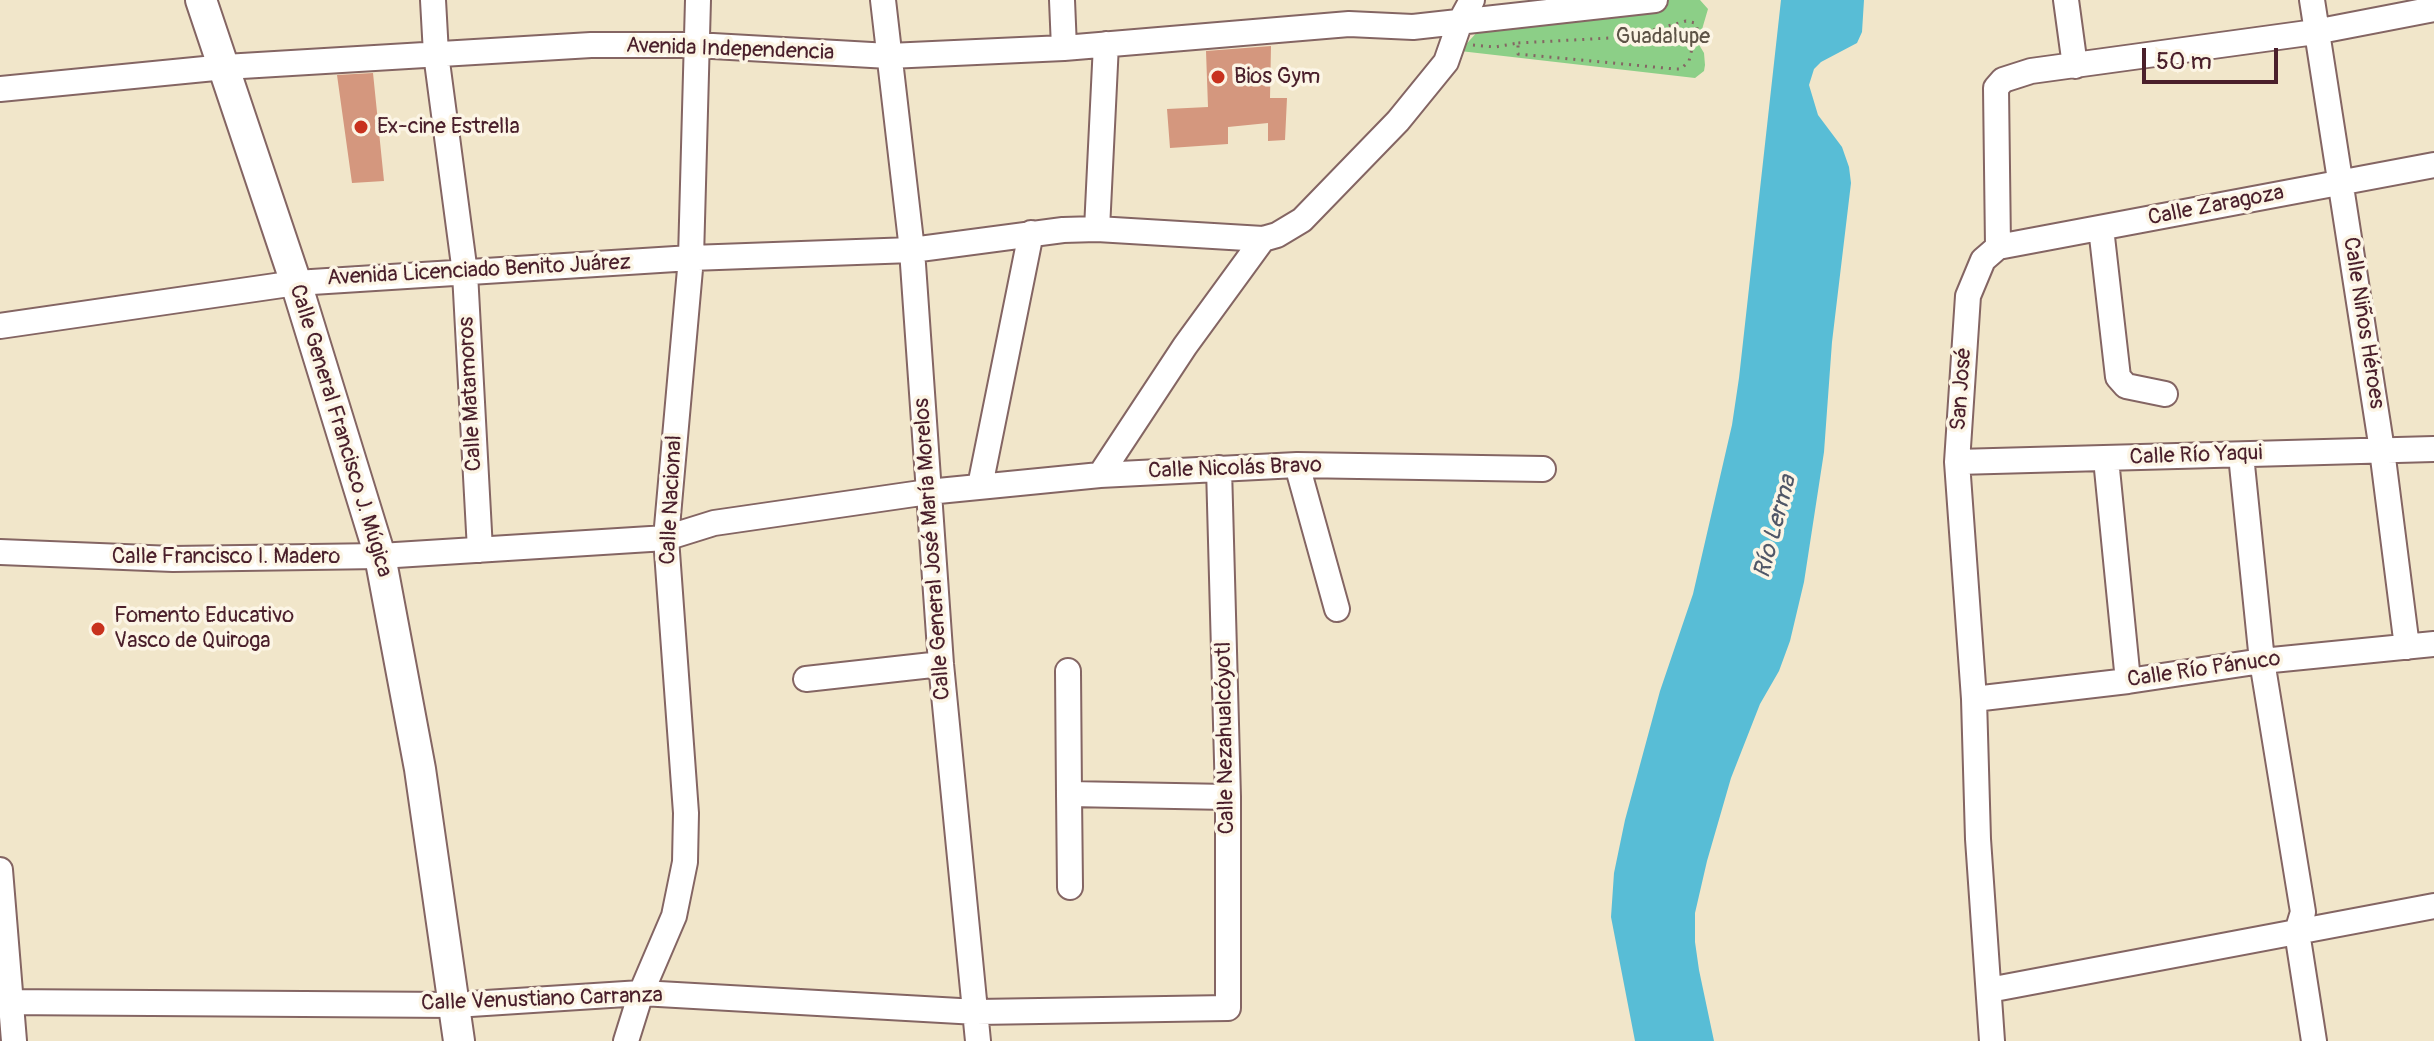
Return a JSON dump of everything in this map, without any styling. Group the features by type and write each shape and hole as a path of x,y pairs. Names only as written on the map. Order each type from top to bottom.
{"main road":[{"name":"Calle General Francisco J. Múgica","path":"201,0 296,283 380,556 420,769 459,1041"}],"street":[{"name":"Calle Matamoros","path":"433,0 436,54 465,273 480,550"},
{"name":"Calle Nacional","path":"626,1041 641,993 674,916 685,862 686,813 666,538 691,258 698,0"},
{"name":"Calle General José María Morelos","path":"883,0 912,250 941,664 978,1041"},
{"path":"1062,0 1064,48"},
{"path":"1100,475 1185,346 1263,239 1277,235 1302,220 1398,121 1446,62 1460,22 1472,0"},
{"name":"Avenida Independencia","path":"0,89 225,67 591,45 695,45 889,56 1064,48 1322,26 1413,27 1655,0"},
{"path":"2066,0 2075,66"},
{"name":"Calle Niños Héroes","path":"2312,0 2382,450 2407,647"},
{"path":"1998,247 1996,88 2003,80 2015,75 2315,32 2434,9"},
{"path":"1097,229 1106,44"},
{"name":"Calle Zaragoza","path":"1998,247 2434,165"},
{"path":"2101,228 2118,377 2126,386 2165,394"},
{"name":"Avenida Licenciado Benito Juárez","path":"0,326 296,283 691,258 912,250 1031,233 1097,229 1263,239"},
{"path":"980,486 1031,233"},
{"name":"San José","path":"1992,1041 1978,839 1974,699 1957,462 1968,296 1983,260 1998,247"},
{"name":"Calle Río Yaqui","path":"1957,462 2434,449"},
{"path":"2241,455 2262,661 2303,912 2297,932 2314,1041"},
{"path":"2106,459 2128,681"},
{"path":"1297,465 1337,609"},
{"name":"Calle Nicolás Bravo","path":"928,492 1100,475 1297,465 1543,469"},
{"name":"Calle Nezahualcóyotl","path":"1219,468 1228,797 1228,1008"},
{"name":"Calle Francisco I. Madero","path":"0,552 173,559 380,556 666,538 714,523 928,492"},
{"name":"Calle Río Pánuco","path":"1974,699 2262,661 2434,644"},
{"path":"806,679 941,664"},
{"path":"1068,671 1070,887"},
{"path":"1069,794 1228,797"},
{"path":"0,870 6,1002 14,1041"},
{"path":"1989,990 2434,906"},
{"name":"Calle Venustiano Carranza","path":"6,1002 455,1005 641,993 977,1012 1228,1008"}],"path":[{"path":"1446,62 1471,45 1495,47 1518,43 1628,37 1686,21 1695,23 1697,28 1689,61 1681,69 1518,54 1518,43"}],"green space":[{"name":"Guadalupe","path":"1668,0 1700,0 1708,9 1698,43 1704,53 1704,71 1695,78 1460,51 1479,30"}],"water":[{"name":"Río Lerma","path":"1781,0 1864,0 1862,32 1857,43 1821,62 1814,69 1809,85 1818,115 1842,147 1851,183 1832,342 1824,452 1804,582 1790,641 1779,671 1760,704 1731,778 1695,913 1699,970 1714,1041 1635,1041 1611,917 1614,873 1660,691 1693,594 1732,425"}],"building":[{"path":"1271,46 1270,98 1287,98 1285,140 1268,141 1268,123 1228,127 1228,144 1170,148 1167,109 1208,107 1206,51"},
{"name":"Ex-cine Estrella","path":"373,73 384,181 352,183 337,75"}],"place":[{"name":"Bios Gym","path":"1218,77"},
{"name":"Ex-cine Estrella","path":"361,127"},
{"name":"Fomento Educativo Vasco de Quiroga","path":"98,629"}]}
